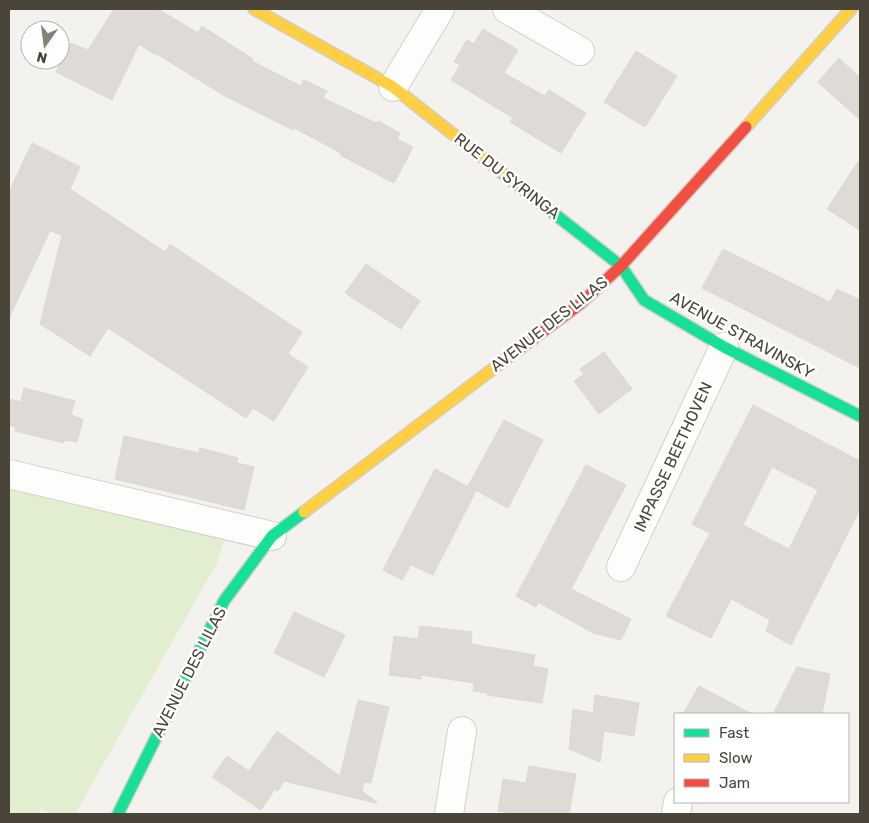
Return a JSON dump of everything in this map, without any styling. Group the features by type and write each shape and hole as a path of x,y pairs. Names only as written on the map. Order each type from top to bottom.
{"street":[{"name":"RUE DU SYRINGA","path":"254,9 393,86 621,266"},
{"path":"393,86 440,9"},
{"path":"507,9 580,51"},
{"name":"AVENUE DES LILAS","path":"118,814 224,602 272,536 427,417 580,304 621,266 851,9"},
{"name":"AVENUE STRAVINSKY","path":"621,266 644,300 724,347 860,416"},
{"name":"IMPASSE BEETHOVEN","path":"621,567 724,347"},
{"path":"9,474 272,536"},
{"path":"449,814 462,731"}],"green space":[{"path":"9,486 207,533 224,541 216,566 75,814 51,814 41,808 37,814 15,814 9,811"}],"building":[{"path":"114,9 158,9 198,33 202,26 253,59 252,61 301,86 304,80 327,91 323,98 376,123 378,121 400,133 397,139 413,147 394,183 294,128 293,130 223,95 139,44 112,100 56,72 57,70 70,70 70,43 88,50"},
{"path":"483,29 518,50 504,73 545,96 549,90 586,113 561,153 510,122 513,118 451,80 460,65 454,62 467,40 474,44"},
{"path":"636,51 677,76 645,127 604,102"},
{"path":"839,58 860,78 860,120 818,82"},
{"path":"32,143 80,167 70,189 165,252 170,244 302,332 288,354 308,367 274,421 253,408 246,418 108,328 90,356 40,324 62,235 50,231 9,318 9,192"},
{"path":"860,159 860,230 827,209"},
{"path":"723,249 830,302 837,289 860,300 860,368 702,288"},
{"path":"366,264 420,301 401,329 345,293"},
{"path":"604,352 632,389 599,414 574,381 584,374 580,369"},
{"path":"24,388 75,401 71,415 83,419 77,442 64,440 64,443 15,431 16,427 9,425 9,399 21,402"},
{"path":"753,405 860,461 860,509 791,645 766,631 770,620 731,599 711,638 666,616 710,533 692,524","holes":["772,467 818,490 789,549 743,525"]},
{"path":"504,420 543,440 508,508 468,486"},
{"path":"124,436 199,453 200,448 238,458 237,463 254,467 244,510 115,479"},
{"path":"586,465 626,485 571,589 631,619 621,640 593,633 538,602 536,607 516,596"},
{"path":"435,469 476,491 433,575 411,565 402,580 383,570"},
{"path":"294,612 345,635 324,677 274,653"},
{"path":"420,626 472,632 471,644 535,655 533,666 548,669 542,703 487,695 488,693 473,691 474,683 421,675 421,679 389,675 394,636 418,639"},
{"path":"797,667 830,674 822,713 774,713"},
{"path":"699,686 750,713 684,713"},
{"path":"595,695 639,703 634,736 604,731 600,762 569,749 573,709 593,713"},
{"path":"358,700 389,707 371,783 364,782 362,791 376,803 284,781 278,791 275,789 261,810 212,777 227,756 249,771 277,731 340,776"},
{"path":"529,766 576,774 569,814 520,814 498,811 503,779 526,783"}],"traffic: fast":[{"path":"501,172 621,266 644,300 724,347 860,416"},
{"path":"118,814 224,601 272,536 304,512"}],"traffic: slow":[{"path":"254,9 393,87 501,172"},
{"path":"746,127 851,9"},
{"path":"304,512 502,362"}],"traffic: jam":[{"path":"502,362 580,304 621,266 746,127"}]}
